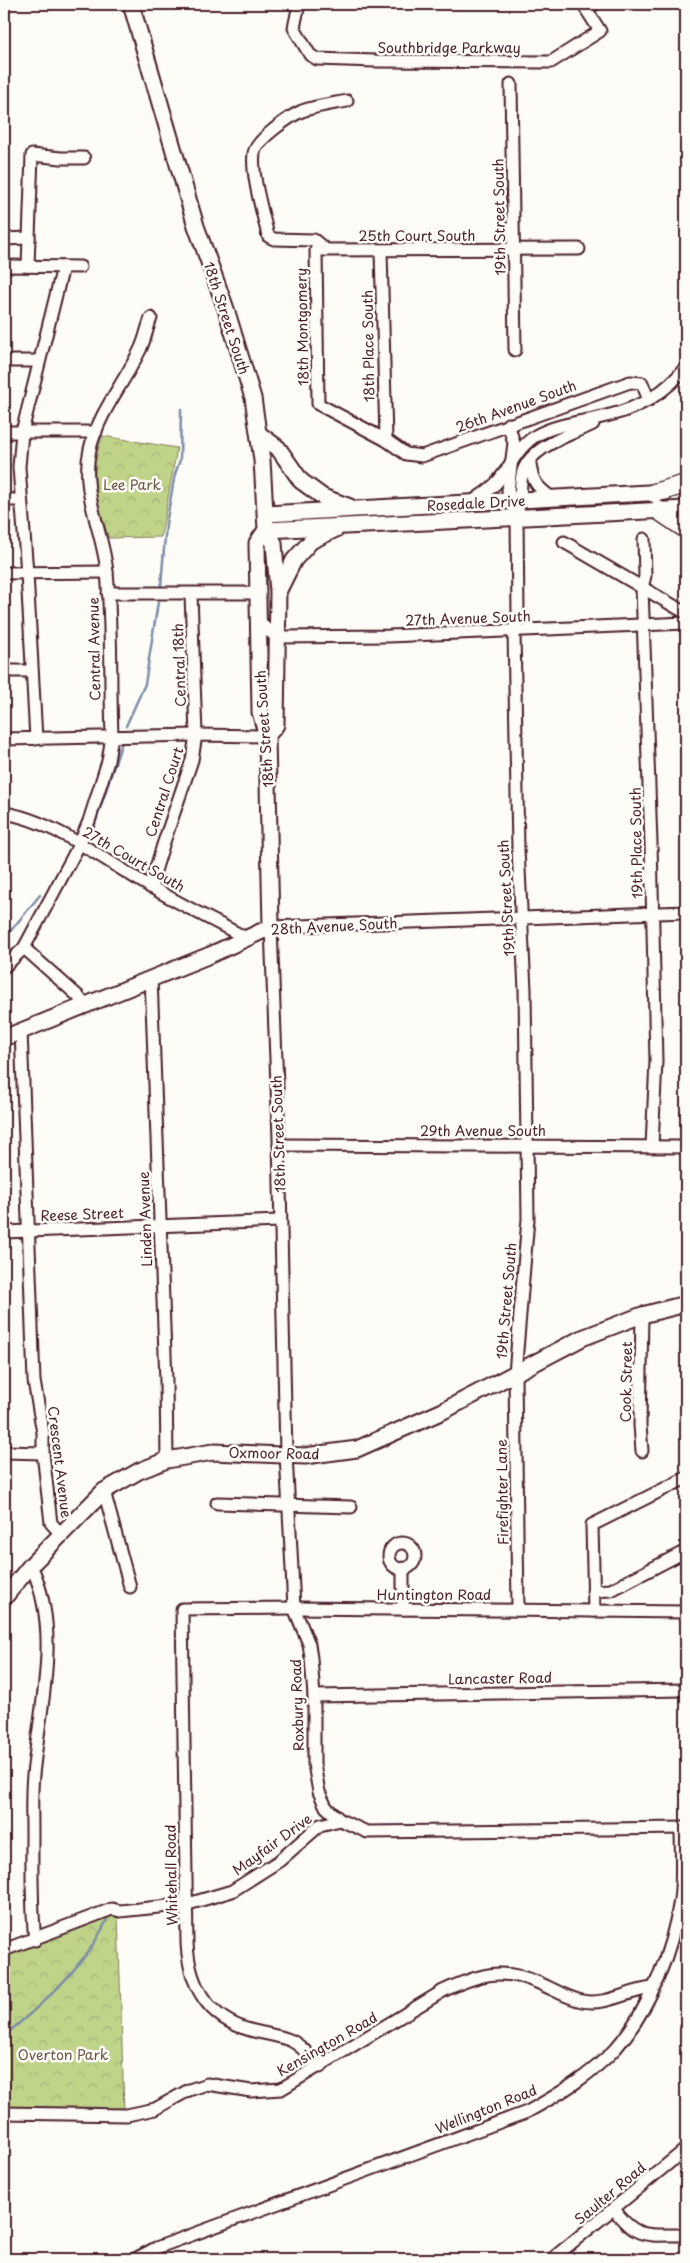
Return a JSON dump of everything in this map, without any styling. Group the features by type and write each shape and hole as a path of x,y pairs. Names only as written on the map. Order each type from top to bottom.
{"highway":[{"path":"654,492 686,484"},
{"path":"658,510 686,530"}],"main road":[{"name":"18th Street South","path":"131,4 196,226 226,309 253,398 259,434 266,530 257,543 257,593 260,712 267,736 271,927"},
{"path":"259,434 278,448 301,481 323,497 356,509"},
{"name":"Rosedale Drive","path":"266,514 686,491"},
{"name":"Rosedale Drive","path":"266,530 686,509"},
{"path":"278,592 294,560 311,541 342,526"},
{"path":"266,530 274,543 278,592 276,725 267,736"},
{"name":"28th Avenue South","path":"4,1038 151,977 210,955 271,927"},
{"name":"Oxmoor Road","path":"4,1598 31,1565 104,1491 139,1471 167,1460 213,1452 305,1456 358,1449 383,1440 582,1338 642,1314 686,1304"}],"street":[{"name":"Southbridge Parkway","path":"300,4 294,28 310,54 317,59 551,62 600,31 586,9 595,4"},
{"name":"19th Street South","path":"512,84 516,294 515,350"},
{"path":"321,250 314,240 274,239 268,236 254,167 254,151 261,141 278,126 301,112 347,101"},
{"path":"28,266 32,155 84,158"},
{"path":"4,239 29,238"},
{"name":"25th Court South","path":"321,250 579,249"},
{"name":"18th Montgomery","path":"318,404 321,250"},
{"name":"18th Place South","path":"381,251 386,440"},
{"path":"4,266 80,267"},
{"path":"36,739 19,467 22,432 38,360 63,267"},
{"name":"Central Avenue","path":"4,967 24,948 80,844 108,761 112,736 107,572 89,494 87,468 90,449 96,432 114,395 140,350 151,318"},
{"path":"4,361 38,360"},
{"path":"516,500 523,473 530,463 532,456 542,448 649,400 676,380 686,367"},
{"name":"26th Avenue South","path":"318,404 386,440 406,454 422,456 630,382 642,383 649,400"},
{"path":"471,503 497,483 528,440 547,430 612,415"},
{"path":"508,424 514,443 508,490 516,500"},
{"path":"4,432 96,432"},
{"path":"530,463 531,476 538,487 552,498"},
{"path":"4,500 21,500"},
{"name":"19th Street South","path":"514,1374 528,1219 526,1145 527,1066 518,849 514,631 518,616 516,500"},
{"name":"19th Place South","path":"644,539 645,576 642,588 656,1061 652,1146"},
{"path":"564,542 686,613"},
{"path":"4,573 107,572"},
{"path":"108,593 257,593"},
{"name":"Central 18th","path":"191,594 196,735"},
{"path":"258,619 268,630 278,636"},
{"name":"27th Avenue South","path":"278,636 389,636 686,623"},
{"path":"4,671 31,670"},
{"path":"4,738 196,735 267,736"},
{"name":"Central Court","path":"150,887 192,760 196,735"},
{"name":"27th Court South","path":"4,813 30,820 80,844 150,887 246,938"},
{"name":"28th Avenue South","path":"271,927 686,912"},
{"name":"18th Street South","path":"271,927 279,1145 286,1454"},
{"path":"24,948 78,996 85,1006"},
{"name":"Linden Avenue","path":"151,977 161,1226 167,1460"},
{"name":"Crescent Avenue","path":"21,1030 30,1230 34,1381 43,1433 43,1453 52,1523 61,1534"},
{"name":"29th Avenue South","path":"279,1145 686,1147"},
{"name":"Reese Street","path":"4,1232 280,1221"},
{"name":"Cook Street","path":"642,1314 640,1425 642,1451"},
{"name":"Firefighter Lane","path":"514,1374 518,1610"},
{"path":"4,1452 43,1453"},
{"name":"Roxbury Road","path":"286,1454 294,1608 309,1644 314,1696 314,1764 319,1792 326,1807 340,1820"},
{"path":"594,1611 592,1525 686,1478"},
{"path":"104,1491 130,1587"},
{"path":"217,1503 351,1507"},
{"path":"593,1592 611,1590 686,1551"},
{"path":"31,1565 40,1584 45,1609 48,1646 45,1694 32,1776 31,1906 35,1940"},
{"path":"403,1568 404,1609"},
{"name":"Huntington Road","path":"182,1609 294,1608 686,1612"},
{"name":"Whitehall Road","path":"182,1609 188,1904 187,1943 190,1970 196,1985 213,2010 237,2026 291,2040 303,2048 320,2067"},
{"name":"Lancaster Road","path":"314,1696 686,1690"},
{"path":"320,1825 326,1807"},
{"path":"340,1820 367,1832 683,1828"},
{"name":"Mayfair Drive","path":"4,1950 112,1910 120,1911 188,1904 232,1891 279,1861 320,1825 340,1820"},
{"name":"Wellington Road","path":"135,2259 156,2248 535,2107 574,2083 615,2049 630,2029 653,1988 673,1940 680,1898 683,1828"},
{"name":"Kensington Road","path":"4,2113 113,2116 143,2113 164,2105 196,2087 217,2085 251,2092 281,2088 320,2067 443,1991 466,1980 488,1974 508,1973 524,1977 582,2001 614,1999 639,1989 653,1988"},
{"name":"Saulter Road","path":"552,2259 686,2149"},
{"path":"614,2209 627,2224 643,2234 654,2237 686,2235"}],"green space":[{"name":"Lee Park","path":"103,436 177,448 161,537 109,538 95,487 98,449"},
{"name":"Overton Park","path":"118,1913 124,2111 4,2113 4,1952"}],"waterway":[{"path":"161,586 166,524 175,474 180,460 181,409"},
{"path":"126,726 145,684 158,602"},
{"path":"89,842 122,742"},
{"path":"4,939 40,895"},
{"path":"4,2036 69,1976 93,1945 107,1920"}]}
